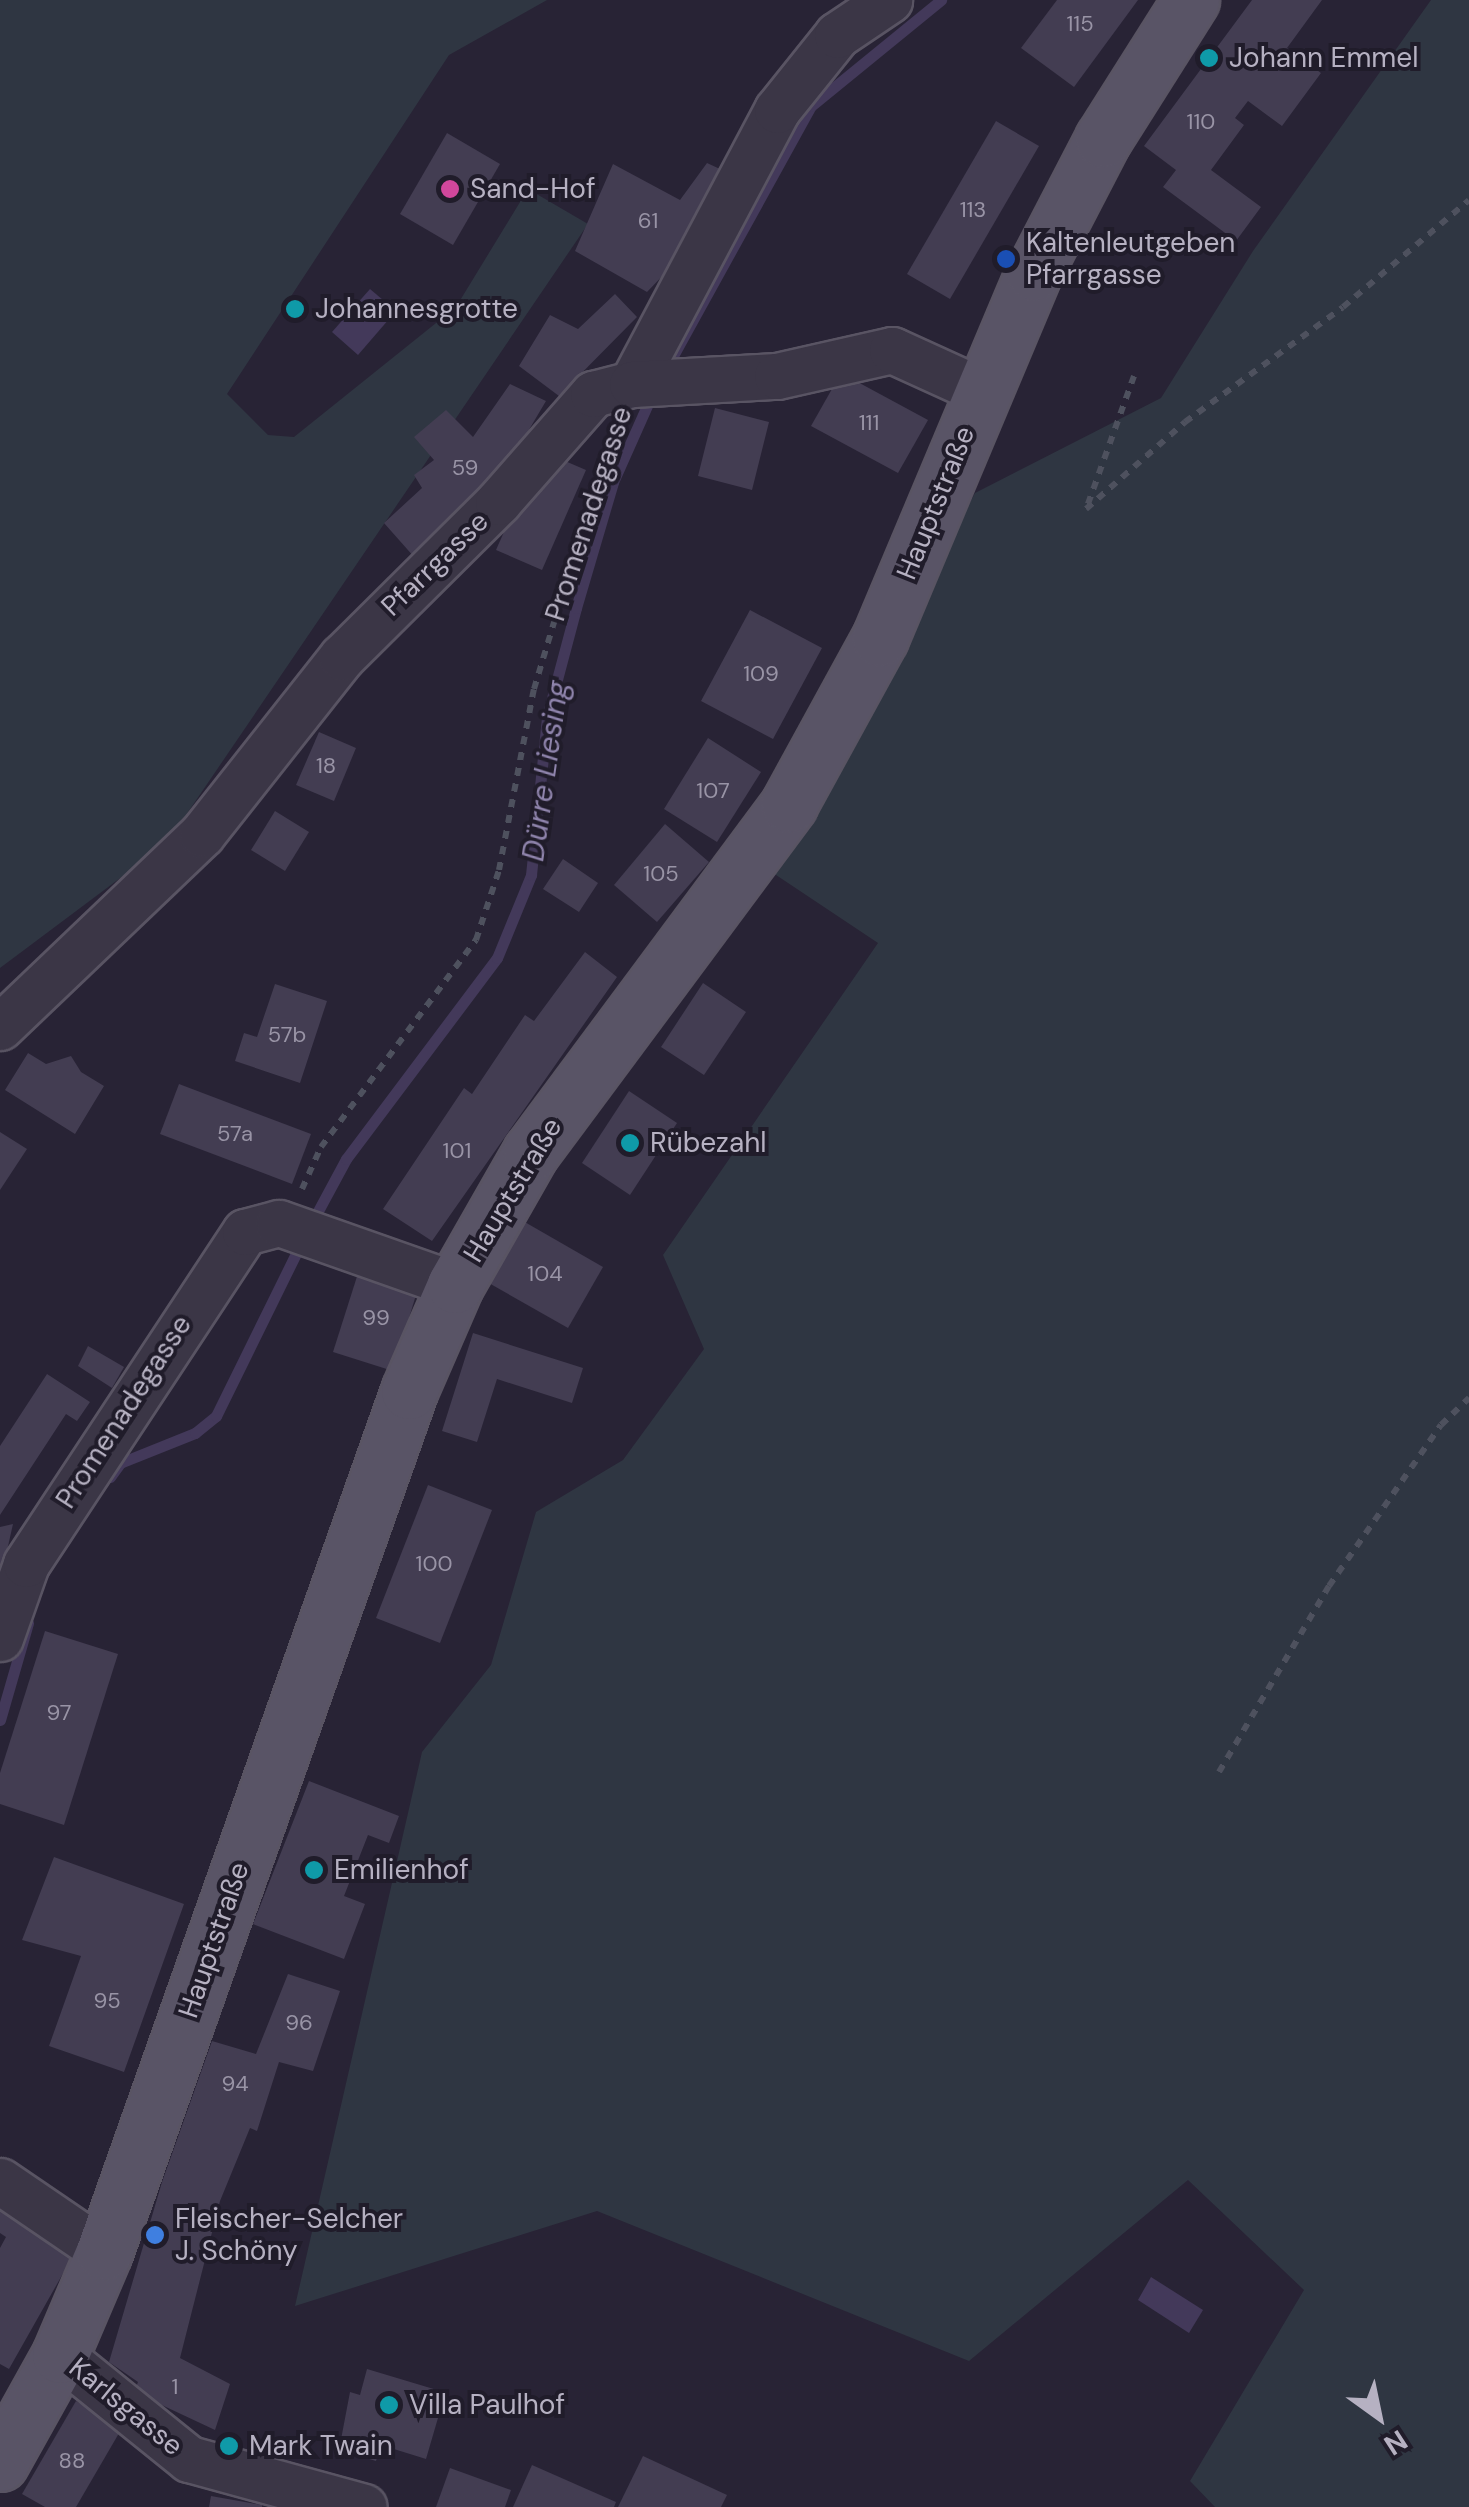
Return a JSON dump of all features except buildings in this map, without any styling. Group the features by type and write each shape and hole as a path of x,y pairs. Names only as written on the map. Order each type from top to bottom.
{"main road":[{"name":"Hauptstraße","path":"0,2463 60,2354 104,2252 396,1428 455,1285 531,1152 790,804 880,638 982,391 1103,139 1191,0"}],"street":[{"name":"Promenadegasse","path":"632,384 777,110 821,50 889,0"},
{"name":"Pfarrgasse","path":"0,1027 202,834 342,657 498,502 579,405 602,390 632,384 778,376 892,350 982,391"},
{"name":"Promenadegasse","path":"0,1638 26,1564 236,1242 258,1226 286,1225"},
{"path":"286,1225 455,1285"},
{"path":"0,2181 104,2252"},
{"name":"Karlsgasse","path":"60,2354 212,2470 364,2507"}],"path":[{"path":"1134,376 1086,509 1185,422 1344,308 1469,200"},
{"name":"Promenadegasse","path":"286,1225 321,1147 476,940 498,870 534,689 594,480 632,384"},
{"path":"1218,1772 1330,1586 1441,1425 1469,1398"}],"shaded area":[{"path":"0,0 547,0 449,55 227,394 268,435 294,437 456,307 528,189 588,224 167,843 0,968"},
{"path":"1431,0 1469,0 1469,2507 1215,2507 1190,2481 1304,2290 1188,2180 969,2361 597,2211 295,2306 422,1752 491,1665 536,1512 623,1460 704,1349 663,1255 878,943 773,873 975,493 1161,398 1253,251"},
{"path":"370,289 396,311 358,355 332,332"},
{"path":"1151,2277 1203,2310 1189,2333 1138,2300"}],"waterway":[{"name":"Dürre Liesing","path":"664,372 811,106 941,0"},
{"name":"Dürre Liesing","path":"311,1224 346,1159 497,958 531,875 547,717 576,608 613,482 653,392"},
{"name":"Dürre Liesing","path":"110,1477 120,1463 195,1433 216,1416 302,1241"},
{"name":"Dürre Liesing","path":"0,1720 28,1623"}],"place":[{"name":"Johann Emmel","path":"1209,58"},
{"name":"Sand-Hof","path":"450,189"},
{"name":"Kaltenleutgeben Pfarrgasse","path":"1006,259"},
{"name":"Johannesgrotte","path":"295,309"},
{"name":"Rübezahl","path":"630,1143"},
{"name":"Emilienhof","path":"314,1870"},
{"name":"Fleischer-Selcher J. Schöny","path":"155,2235"},
{"name":"Villa Paulhof","path":"389,2405"},
{"name":"Mark Twain","path":"229,2446"}]}
